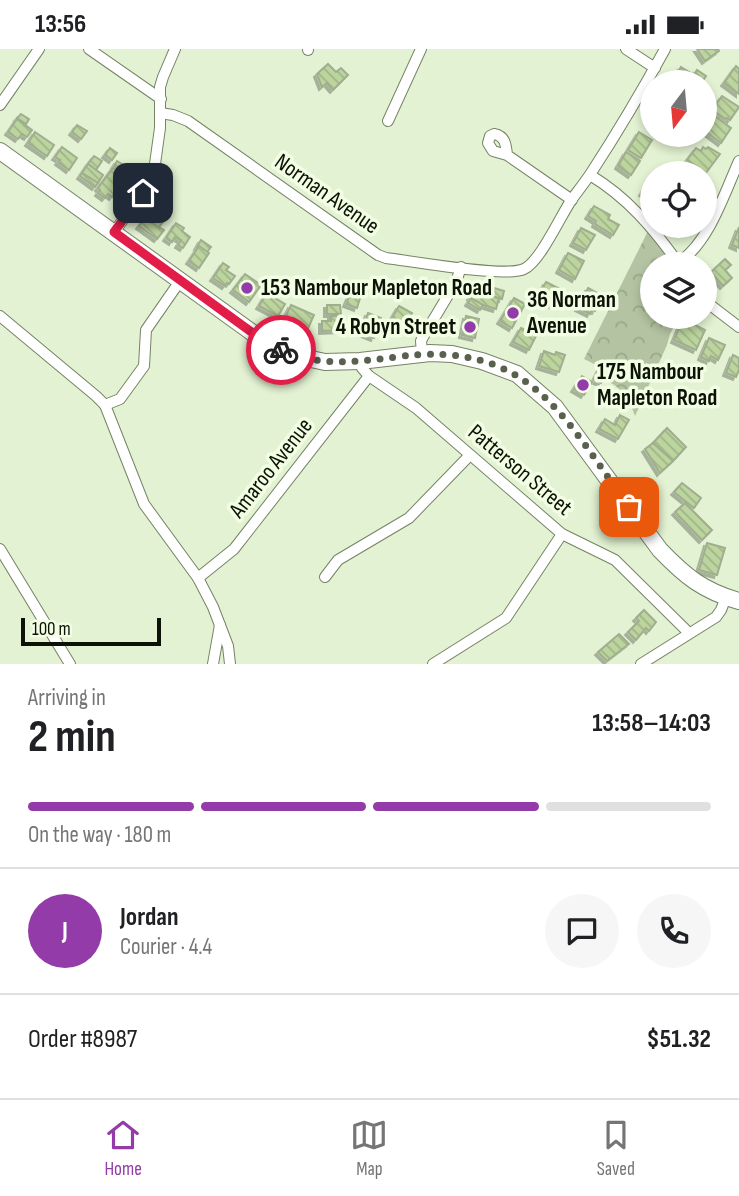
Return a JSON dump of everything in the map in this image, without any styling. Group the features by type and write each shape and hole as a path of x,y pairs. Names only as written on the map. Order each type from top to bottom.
{"main road":[{"path":"0,151 257,336 286,352 325,362 360,361 422,353 452,354 507,369 555,407 660,550 678,568 708,590 732,599"}],"street":[{"path":"0,104 39,49"},
{"path":"89,49 161,99"},
{"path":"114,232 150,183 156,162 160,87 175,49"},
{"path":"388,121 421,49"},
{"path":"626,49 655,68"},
{"path":"507,155 572,200 590,175 665,49"},
{"name":"Norman Avenue","path":"160,113 188,121 386,258 508,272 526,268 536,259 572,200"},
{"path":"692,252 704,236 739,162"},
{"path":"590,175 611,187 638,212 669,252"},
{"path":"422,353 421,341 456,282 461,267"},
{"path":"105,405 120,399 144,366 146,330 180,281"},
{"path":"717,310 739,327"},
{"path":"0,316 105,405 144,503 198,578 220,623 228,646 230,664"},
{"name":"Patterson Street","path":"360,361 369,376 416,408 562,534 615,560 689,633"},
{"name":"Amaroo Avenue","path":"198,578 234,549 369,376"},
{"path":"325,577 338,560 410,517 470,455"},
{"path":"433,664 506,618 562,534"},
{"path":"0,549 70,664"},
{"path":"642,664 716,617 732,599"},
{"path":"213,664 220,623"}],"green space":[{"path":"644,238 659,238 670,252 640,252 640,329 673,329 635,416 624,394 605,379 608,371 584,359"}],"building":[{"path":"697,49 718,49 719,51 705,61"},
{"path":"328,64 336,72 341,68 348,75 333,90 327,83 322,87 317,74"},
{"path":"736,66 739,69 739,94 724,83"},
{"path":"722,96 739,107 730,120 718,114 718,102"},
{"path":"21,114 29,119 26,124 17,118"},
{"path":"718,118 731,128 721,143 718,141"},
{"path":"17,119 32,130 27,137 22,134 18,139 8,132"},
{"path":"77,125 87,131 81,139 72,132"},
{"path":"35,132 54,145 47,156 28,143"},
{"path":"640,133 640,147 648,147 641,158 628,150"},
{"path":"62,147 77,158 69,170 55,157"},
{"path":"703,147 708,147 720,154 715,161 687,160 696,148 701,151"},
{"path":"110,148 117,153 112,160 105,155"},
{"path":"626,152 640,161 631,175 618,166"},
{"path":"94,156 102,161 96,170 88,164"},
{"path":"117,161 127,167 123,172 114,166"},
{"path":"88,164 103,175 98,183 82,173"},
{"path":"113,168 126,178 112,197 108,194 105,198 98,193 98,188"},
{"path":"82,173 98,183 95,187 80,176"},
{"path":"594,206 610,215 608,219 619,225 613,235 595,224 596,221 588,216"},
{"path":"156,217 163,222 159,227 164,230 157,239 139,226 145,218 152,223"},
{"path":"176,223 184,228 182,231 190,237 183,248 178,245 181,240 175,237 172,242 166,238"},
{"path":"739,227 739,248 732,245"},
{"path":"581,228 595,235 586,250 573,243"},
{"path":"201,240 211,247 207,252 197,247"},
{"path":"199,246 209,253 199,268 189,261"},
{"path":"568,253 584,261 575,279 559,270"},
{"path":"725,259 731,265 725,270 732,278 723,286 717,279 717,266"},
{"path":"223,263 229,267 226,270 235,276 225,286 213,278"},
{"name":"153 Nambour Mapleton Road","path":"245,274 261,285 249,302 233,290"},
{"path":"546,282 560,289 552,305 537,298"},
{"path":"476,288 499,298 496,309 470,297"},
{"path":"494,288 504,291 502,299 492,296"},
{"path":"588,288 599,294 595,311 592,310 590,314 578,308"},
{"path":"268,291 285,304 278,316 259,306"},
{"path":"351,292 361,295 357,308 346,304"},
{"path":"471,298 483,305 480,310 468,303"},
{"name":"36 Norman Avenue","path":"514,298 525,304 512,328 500,321"},
{"path":"291,305 314,315 306,333 289,326 290,323 284,320"},
{"path":"327,305 340,305 341,314 327,314"},
{"path":"399,306 412,313 400,332 388,325"},
{"path":"368,313 381,318 374,338 361,333"},
{"path":"331,316 341,316 342,330 322,331 322,321 331,321"},
{"name":"4 Robyn Street","path":"466,316 479,319 475,338 462,335"},
{"path":"521,328 536,336 529,350 513,342"},
{"path":"679,329 705,330 696,350 674,340"},
{"path":"709,338 725,345 718,360 711,356 709,361 701,357"},
{"path":"544,351 565,355 559,372 539,366"},
{"path":"733,355 739,358 736,377 726,373"},
{"path":"600,368 607,371 601,383 594,380"},
{"name":"175 Nambour Mapleton Road","path":"582,376 592,382 584,395 574,389"},
{"path":"603,390 611,393 608,402 600,398"},
{"path":"620,415 629,420 618,439 599,429 605,419 615,425"},
{"path":"667,428 686,447 673,461 653,443"},
{"path":"653,443 673,461 660,473 645,449"},
{"path":"682,483 701,498 694,508 674,492"},
{"path":"685,503 712,530 702,540 675,512"},
{"path":"707,543 725,548 717,575 699,570"},
{"path":"644,610 656,622 649,631 646,628 636,640 628,632 639,621 636,618"},
{"path":"619,634 629,644 607,661 598,652"}],"way so far":[{"path":"281,350 309,359 340,363 422,353 452,354 507,369 540,392 555,407 629,507"}],"place":[{"name":"153 Nambour Mapleton Road","path":"247,288"},
{"name":"36 Norman Avenue","path":"513,313"},
{"name":"4 Robyn Street","path":"470,327"},
{"name":"175 Nambour Mapleton Road","path":"583,385"}],"route":[{"path":"143,193 114,232 257,336 281,350"}]}
